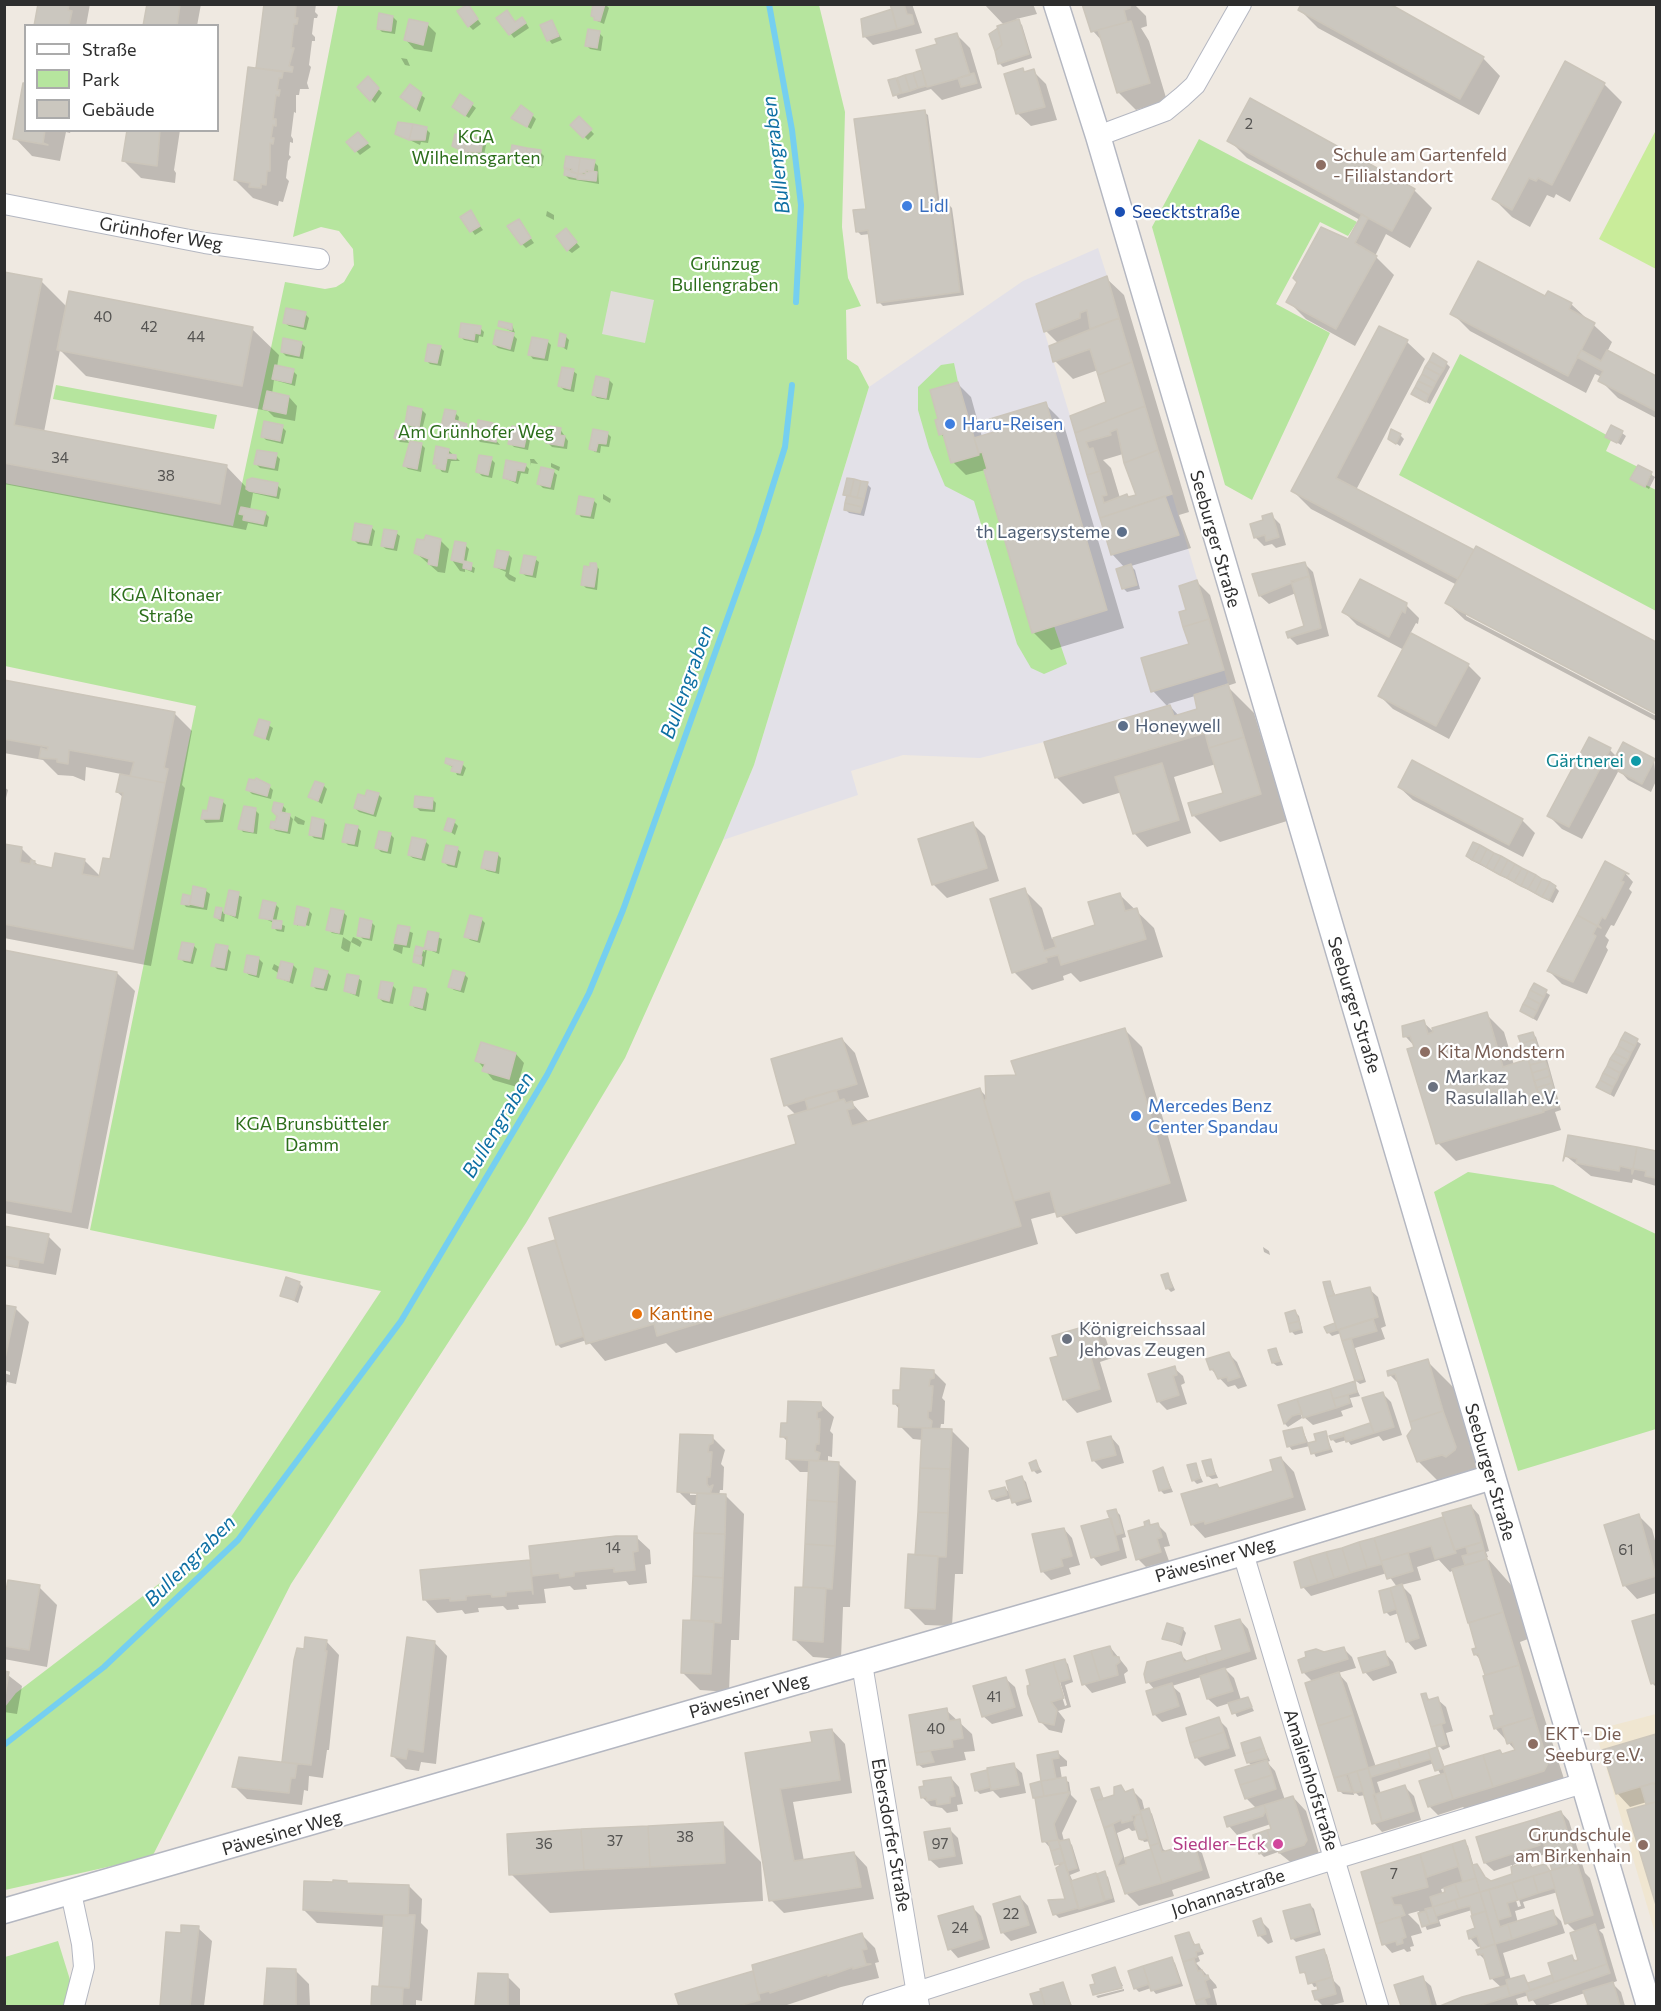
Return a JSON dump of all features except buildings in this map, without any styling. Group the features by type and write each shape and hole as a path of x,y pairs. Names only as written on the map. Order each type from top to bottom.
{"street":[{"name":"Seeburger Straße","path":"1056,4 1098,136 1649,2007"},
{"path":"1098,136 1165,111 1182,98 1196,85 1241,4"},
{"name":"Grünhofer Weg","path":"4,204 205,243 319,259"},
{"name":"Päwesiner Weg","path":"4,1911 1243,1553 1492,1477"},
{"name":"Amalienhofstraße","path":"1243,1553 1378,2007"},
{"name":"Ebersdorfer Straße","path":"862,1664 918,1999"},
{"name":"Johannastraße","path":"873,2007 918,1999 1335,1859 1583,1783"},
{"path":"71,1893 84,1966 74,2007"}],"shaded area":[{"path":"1098,248 1107,276 1036,304 1101,518 1172,494 1228,684 1194,694 1197,709 1174,716 1170,705 980,758 903,755 851,771 858,795 723,840 754,765 869,387 1023,281"},
{"path":"611,291 654,300 645,343 602,334"},
{"name":"Grundschule am Birkenhain","path":"1656,1714 1656,1936 1595,1730"}],"green space":[{"path":"338,5 819,5 845,112 842,227 848,278 861,306 846,310 847,359 858,366 869,387 754,765 723,840 625,1058 526,1223 291,1584 152,1857 5,1890 5,1707 16,1693 215,1541 381,1291 90,1230 196,706 5,666 4,483 233,526 285,282 325,289 336,287 344,282 354,265 353,249 339,231 321,227 293,237"},
{"path":"1656,130 1656,269 1599,239"},
{"path":"1199,139 1357,222 1348,236 1320,222 1276,304 1330,333 1252,500 1225,485 1152,227"},
{"path":"1460,354 1612,438 1606,451 1652,474 1646,485 1656,490 1656,611 1399,475"},
{"path":"954,363 958,382 930,390 938,419 935,420 939,435 943,434 951,463 982,452 987,469 984,471 1032,632 1054,626 1067,664 1044,674 1031,668 1017,644 974,501 945,486 929,448 918,410 918,387 941,365"},
{"path":"56,385 217,415 214,429 53,399"},
{"path":"1468,1172 1553,1185 1656,1234 1656,1429 1518,1471 1434,1192"},
{"path":"58,1941 71,1983 63,2006 5,2006 5,1957"}],"waterway":[{"name":"Bullengraben","path":"769,4 792,130 801,205 796,302"},
{"name":"Bullengraben","path":"4,1745 104,1667 238,1540 401,1321 547,1075 589,993 623,910 758,533 785,447 792,385"}],"place":[{"name":"Schule am Gartenfeld - Filialstandort","path":"1321,165"},
{"name":"Lidl","path":"907,206"},
{"name":"Seecktstraße","path":"1120,212"},
{"name":"Haru-Reisen","path":"950,424"},
{"name":"th Lagersysteme","path":"1122,532"},
{"name":"Honeywell","path":"1123,726"},
{"name":"Gärtnerei","path":"1636,761"},
{"name":"Kita Mondstern","path":"1425,1052"},
{"name":"Markaz Rasulallah e.V.","path":"1433,1087"},
{"name":"Mercedes Benz Center Spandau","path":"1136,1116"},
{"name":"Kantine","path":"637,1314"},
{"name":"Königreichssaal Jehovas Zeugen","path":"1067,1339"},
{"name":"EKT - Die Seeburg e.V.","path":"1533,1744"},
{"name":"Siedler-Eck","path":"1278,1844"},
{"name":"Grundschule am Birkenhain","path":"1643,1845"}],"park label":[{"name":"KGA Wilhelmsgarten","path":"476,147"},
{"name":"Grünzug Bullengraben","path":"725,274"},
{"name":"Am Grünhofer Weg","path":"476,432"},
{"name":"KGA Altonaer Straße","path":"166,605"},
{"name":"KGA Brunsbütteler Damm","path":"312,1134"}]}
